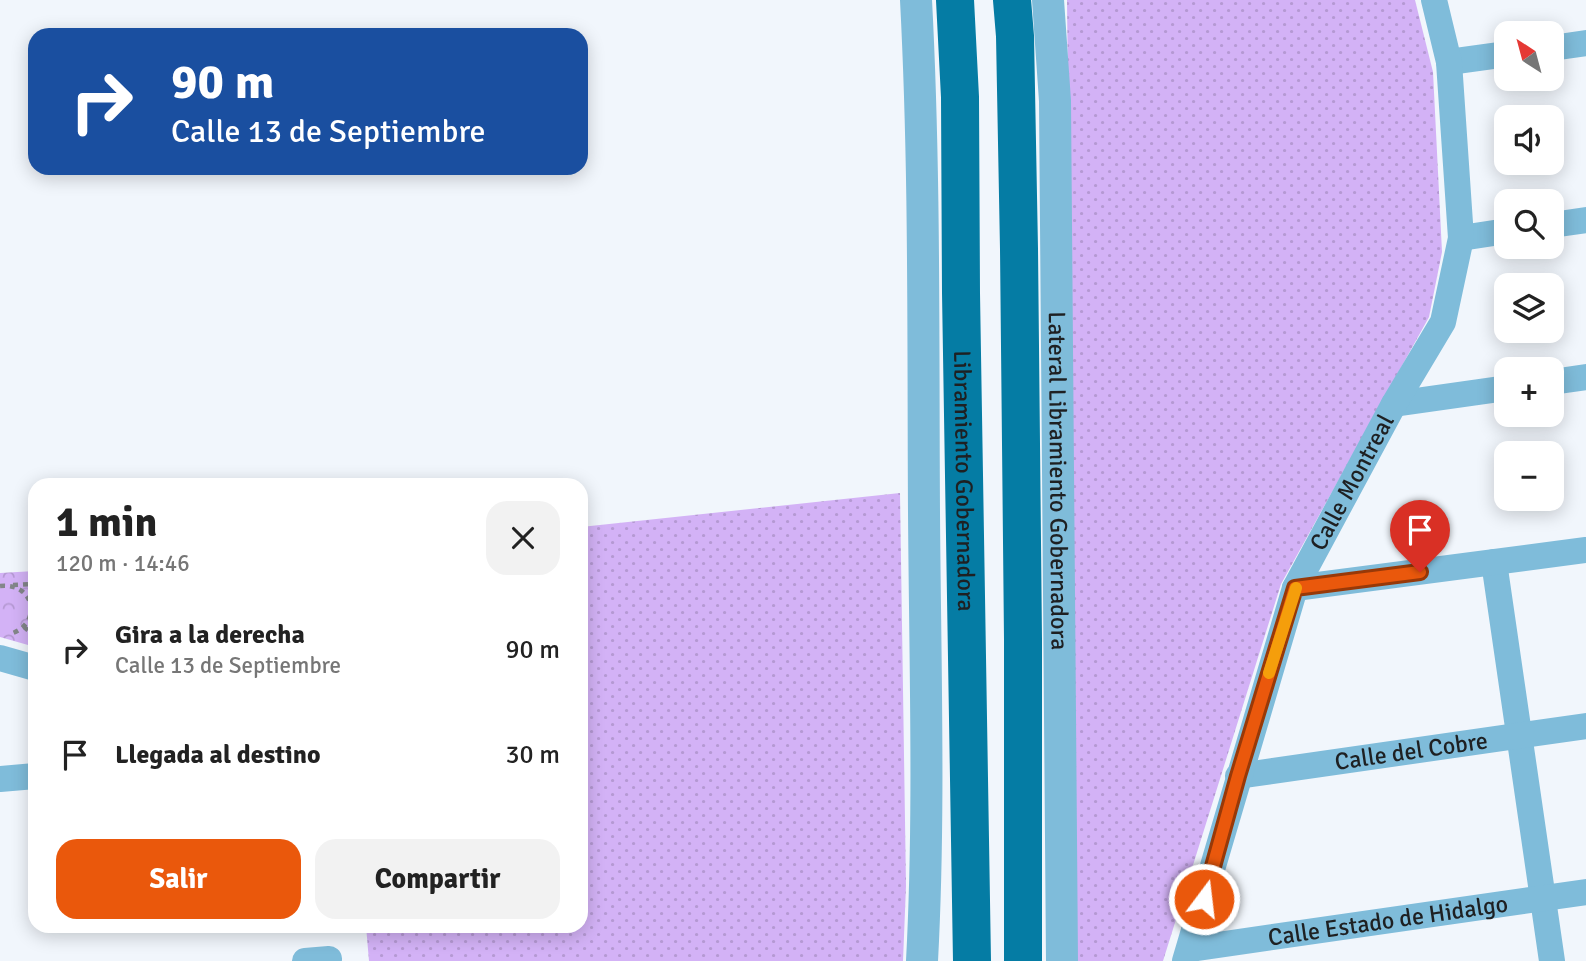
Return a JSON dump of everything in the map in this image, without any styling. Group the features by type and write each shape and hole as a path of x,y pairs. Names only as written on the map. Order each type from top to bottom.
{"highway":[{"name":"Libramiento Gobernadora","path":"955,0 960,97 972,961"},
{"path":"1012,0 1015,36 1019,291 1023,961"}],"street":[{"path":"916,0 921,90 927,881 922,961"},
{"name":"Lateral Libramiento Gobernadora","path":"1048,0 1055,101 1062,961"},
{"name":"Calle Montreal","path":"1187,955 1295,588 1394,404 1443,322 1461,238 1449,62 1434,0"},
{"path":"1564,46 1586,43"},
{"path":"1449,62 1494,56"},
{"path":"1564,223 1586,220"},
{"path":"1461,238 1494,233"},
{"path":"1564,380 1586,377"},
{"path":"1394,404 1494,390"},
{"path":"1295,588 1586,550"},
{"path":"1494,562 1552,961"},
{"path":"2,646 28,663"},
{"name":"Calle del Cobre","path":"1238,776 1586,726"},
{"path":"0,779 28,777"},
{"name":"Calle Estado de Hidalgo","path":"1187,955 1586,892"}],"path":[{"path":"0,586 28,584"},
{"path":"9,586 23,592 28,598"},
{"path":"2,646 11,634 24,627 28,619"},
{"path":"24,627 28,630"}],"green space":[{"path":"1067,0 1415,0 1433,72 1442,252 1429,317 1281,584 1163,961 1077,961"},
{"path":"900,493 906,886 903,961 369,961 367,933 588,933 588,526"},
{"path":"28,571 28,645 0,637 0,573"}],"slow traffic":[{"path":"1269,673 1296,588"}],"route":[{"path":"1204,899 1295,588 1420,572"}]}
